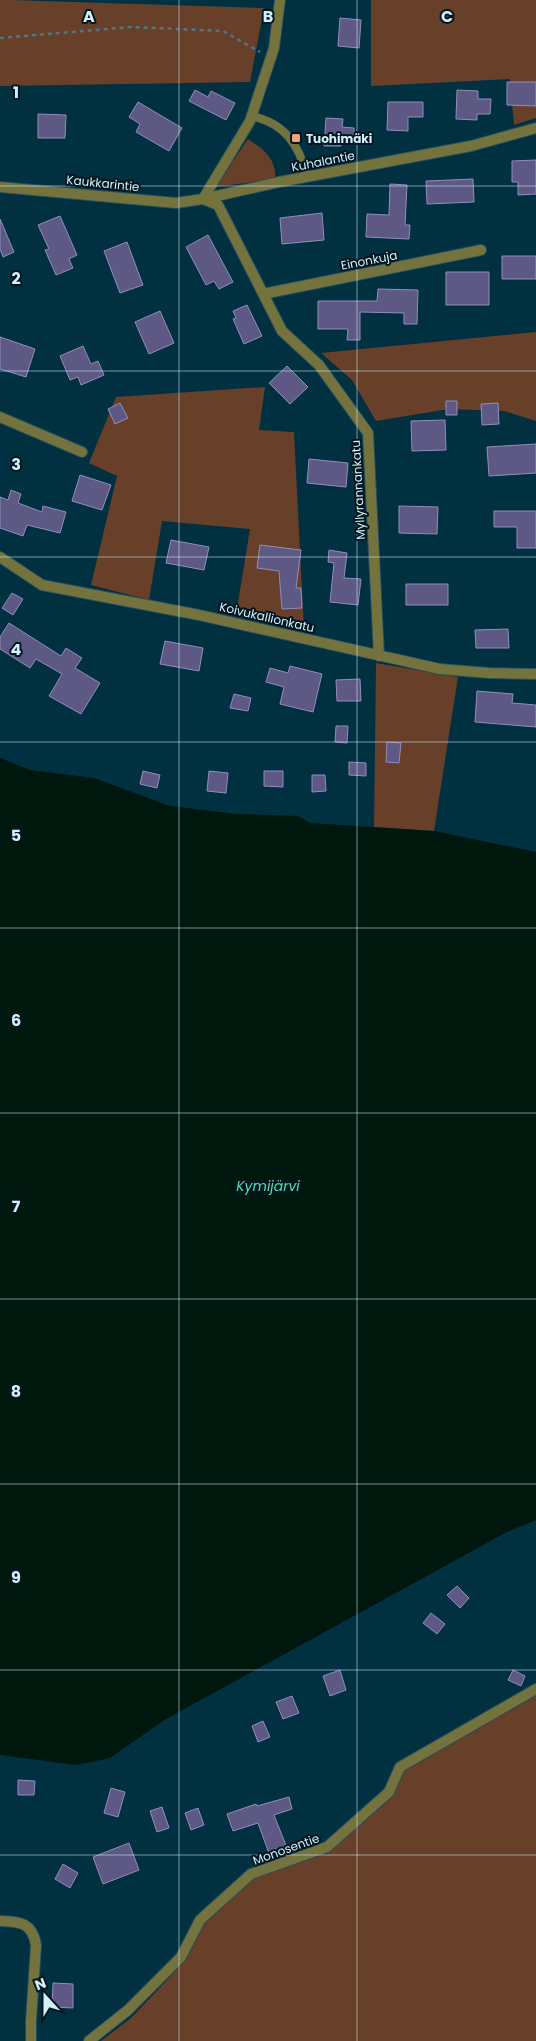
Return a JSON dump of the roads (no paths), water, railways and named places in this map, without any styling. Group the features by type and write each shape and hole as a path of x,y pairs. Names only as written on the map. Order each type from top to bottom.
{"street":[{"path":"203,199 251,116 274,48 280,0"},
{"name":"Kuhalantie","path":"203,199 307,176 472,146 536,128"},
{"name":"Kaukkarintie","path":"0,187 176,203 203,199"},
{"name":"Myllyrannankatu","path":"203,199 218,205 282,331 319,364 368,433 379,656"},
{"name":"Einonkuja","path":"263,294 481,250"},
{"path":"0,417 82,452"},
{"name":"Koivukallionkatu","path":"0,557 42,584 199,615 440,669 489,674 536,674"},
{"name":"Monosentie","path":"89,2041 128,2010 180,1958 200,1920 251,1874 327,1847 389,1792 400,1767 536,1689"},
{"path":"0,1921 18,1922 28,1926 34,1934 36,1945 31,2021 32,2041"}],"lane":[{"path":"251,116 275,125 292,139 302,157 307,176"}],"water":[{"name":"Kymijärvi","path":"0,758 30,770 94,778 170,806 237,814 298,816 310,823 434,831 536,852 536,1520 507,1532 166,1719 110,1758 76,1765 0,1755"}],"place":[{"name":"Tuohimäki","path":"296,138"}]}
